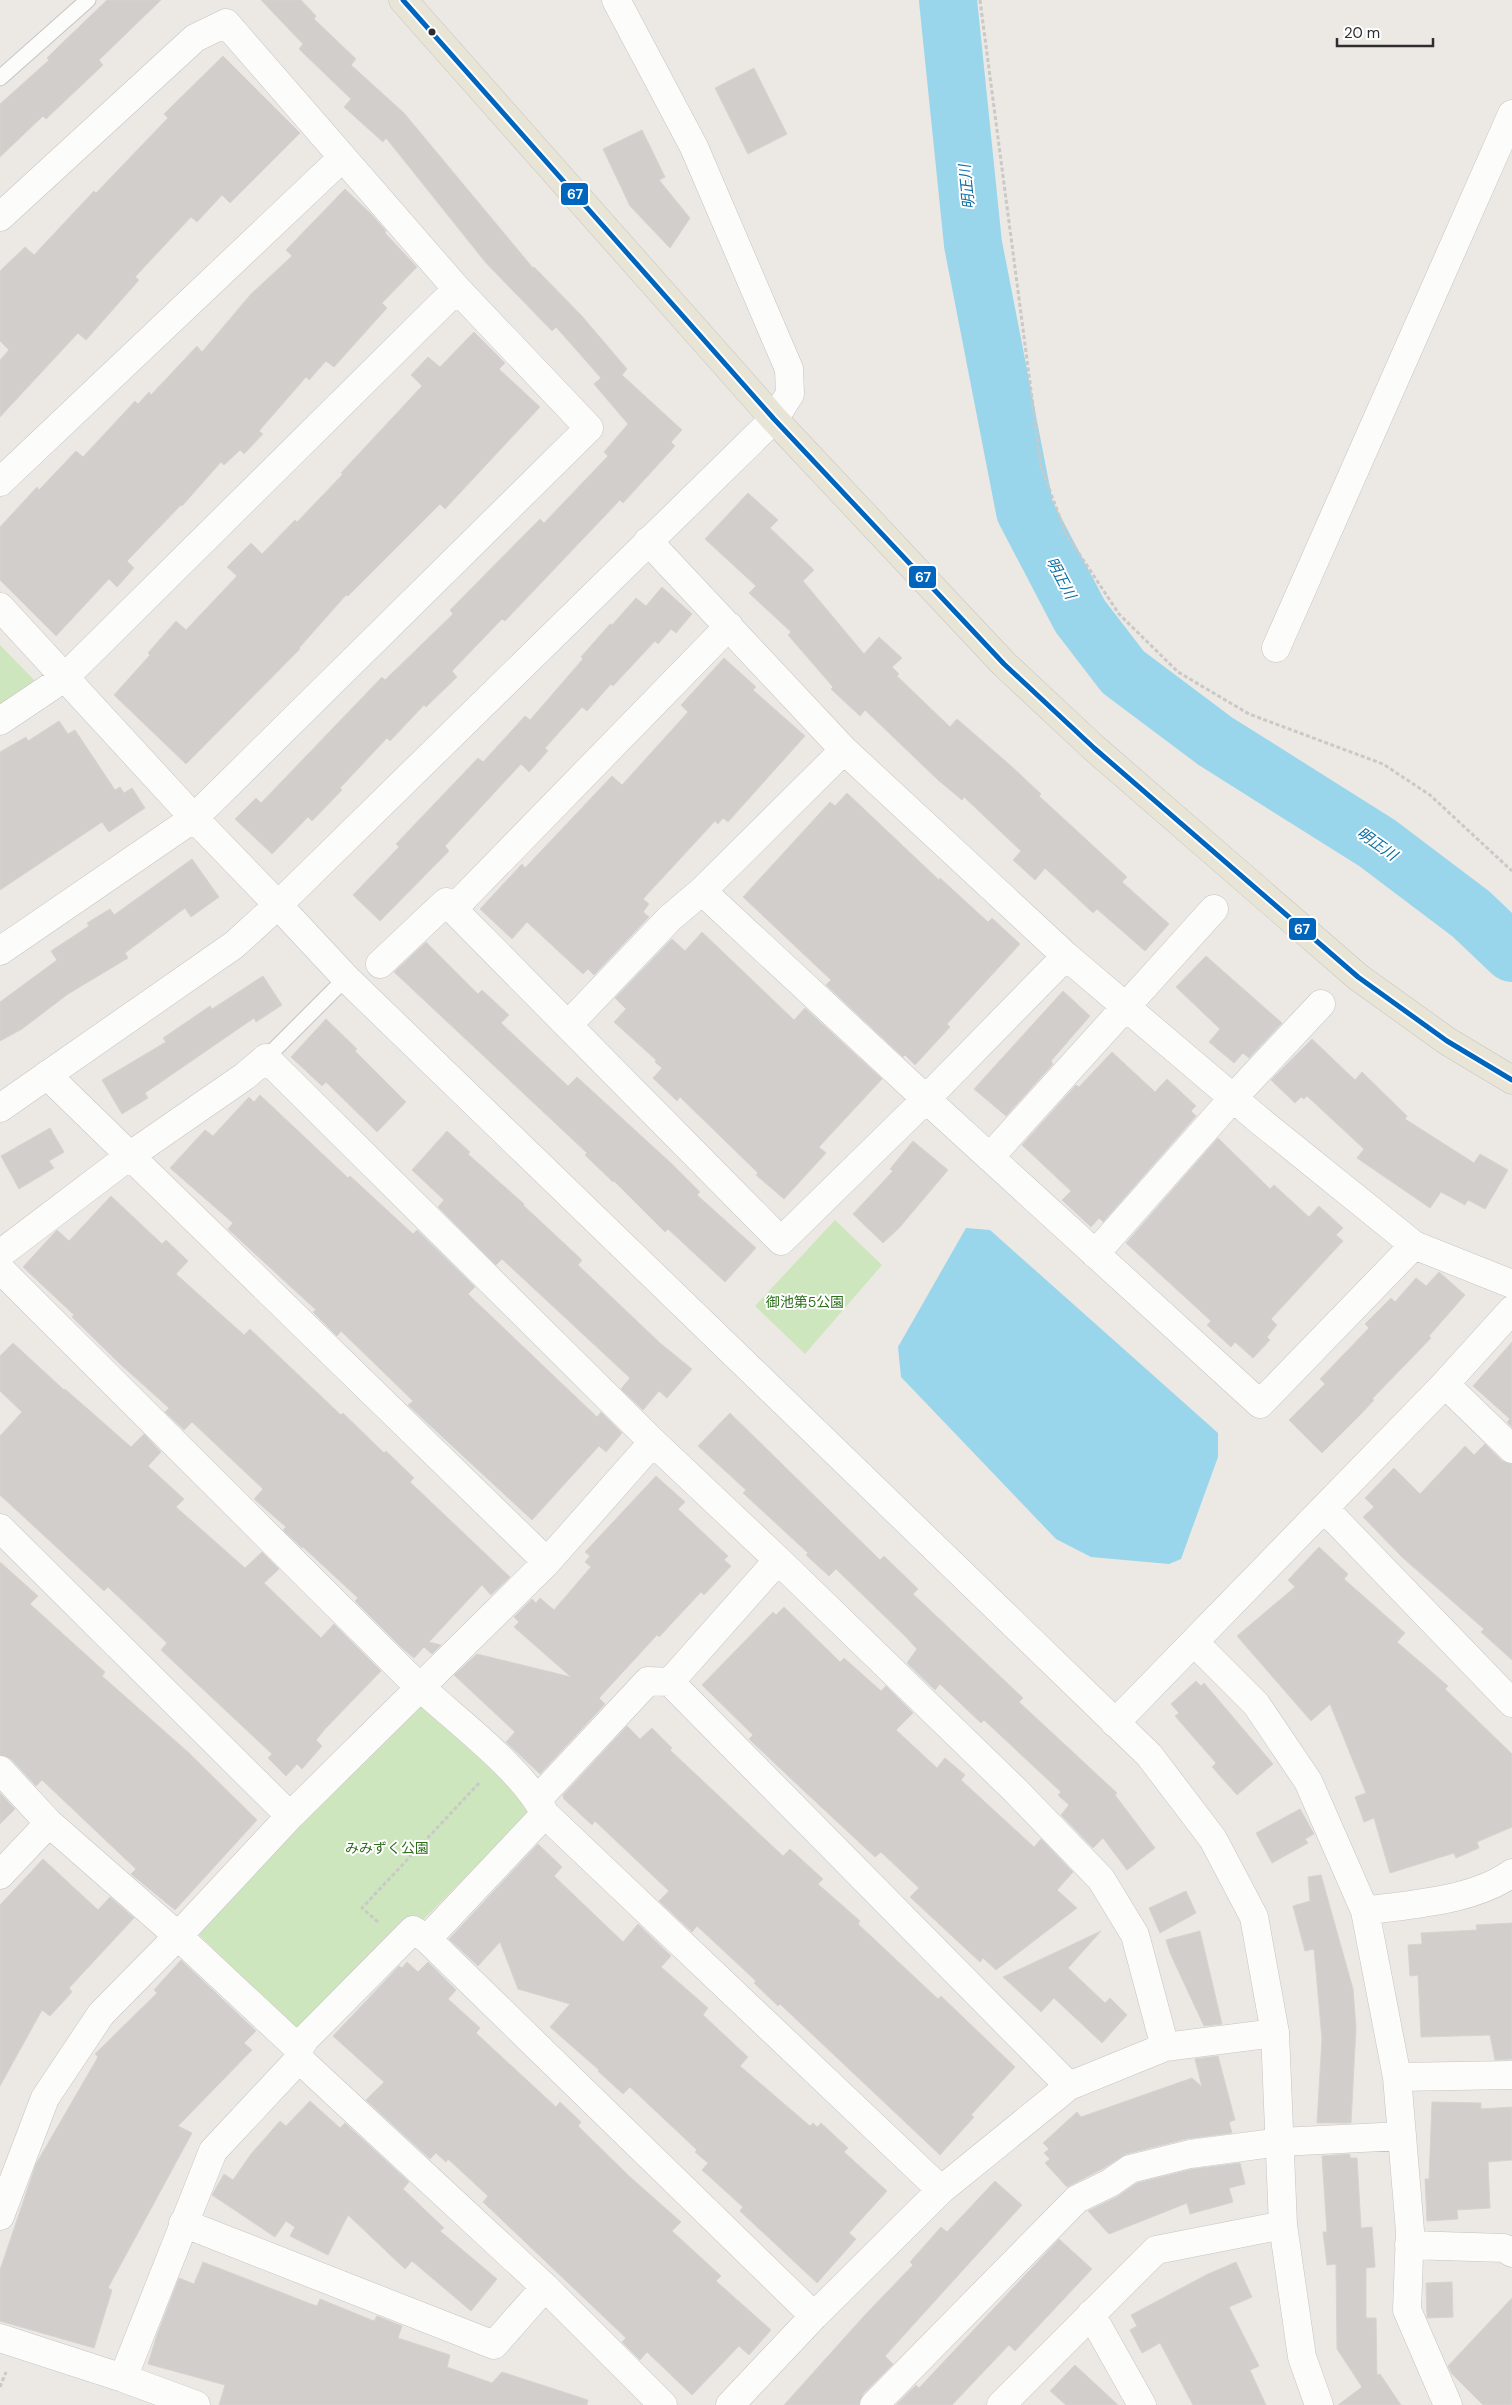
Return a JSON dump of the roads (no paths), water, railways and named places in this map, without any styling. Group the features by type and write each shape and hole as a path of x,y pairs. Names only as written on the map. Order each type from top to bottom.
{"main road":[{"path":"403,0 774,419 1004,664 1094,748 1358,977 1447,1041 1512,1080"}],"street":[{"path":"0,1108 234,945 278,905 774,419 790,394 789,369 694,147 616,0"},
{"path":"0,217 195,38 226,23 341,159 456,289 589,428 194,818 0,951"},
{"path":"1276,648 1512,114"},
{"path":"0,482 341,159"},
{"path":"0,721 64,678 456,289"},
{"path":"648,541 844,750 1066,956 1233,1098 1414,1245 1512,1284"},
{"path":"0,607 194,818 346,978 1149,1755 1213,1839 1254,1917 1275,2033 1283,2225 1302,2357 1319,2405"},
{"path":"453,909 729,626"},
{"path":"568,1025 670,918 702,891 844,750"},
{"path":"702,891 926,1100 1260,1404 1414,1245"},
{"path":"380,964 446,902 781,1241 926,1100 1066,956"},
{"path":"990,1157 1128,1007 1214,909"},
{"path":"1096,1254 1233,1098 1321,1004"},
{"path":"0,1254 128,1157 245,1076 266,1058 653,1442 778,1560 1015,1790 1101,1879 1135,1935 1165,2047"},
{"path":"47,1075 128,1157 546,1562"},
{"path":"0,1269 419,1686 500,1760 541,1807 941,2190"},
{"path":"1115,1722 1445,1384 1512,1310"},
{"path":"1445,1384 1512,1449"},
{"path":"0,2216 45,2098 101,2014 178,1936 290,1816 546,1562 653,1442"},
{"path":"1324,1508 1512,1703"},
{"path":"0,1528 290,1816"},
{"path":"670,1682 778,1560"},
{"path":"1194,1642 1256,1704 1308,1781 1365,1911 1397,2077 1410,2231 1407,2310 1448,2405"},
{"path":"427,1939 648,1681 670,1682 1069,2086"},
{"path":"0,1770 49,1823 178,1936 299,2054 545,2287 663,2405"},
{"path":"0,1875 49,1823"},
{"path":"1365,1911 1446,1898 1498,1883 1512,1873"},
{"path":"123,2378 182,2223 213,2151 299,2054 305,2039 413,1930 427,1939 814,2316"},
{"path":"730,2405 814,2316 941,2190 1069,2086 1165,2047 1275,2033"},
{"path":"1397,2077 1512,2075"},
{"path":"874,2405 1077,2199 1130,2169 1190,2154 1280,2142 1402,2136"},
{"path":"182,2223 494,2345 545,2287"},
{"path":"1001,2405 1156,2250 1283,2225"},
{"path":"1409,2245 1504,2248 1512,2253"},
{"path":"1091,2314 1142,2405"},
{"path":"0,2338 123,2378 196,2405"}],"lane":[{"path":"0,78 88,0"},
{"path":"266,1058 346,978"}],"water":[{"path":"966,1228 990,1230 1218,1433 1218,1457 1181,1559 1169,1564 1091,1557 1056,1539 901,1377 898,1347"}],"waterway":[{"name":"明正川","path":"948,0 973,244 1025,511 1080,616 1123,672 1215,741 1377,843 1471,914 1512,953"}],"park label":[{"name":"御池第5公園","path":"805,1302"},
{"name":"みみずく公園","path":"387,1848"}]}
